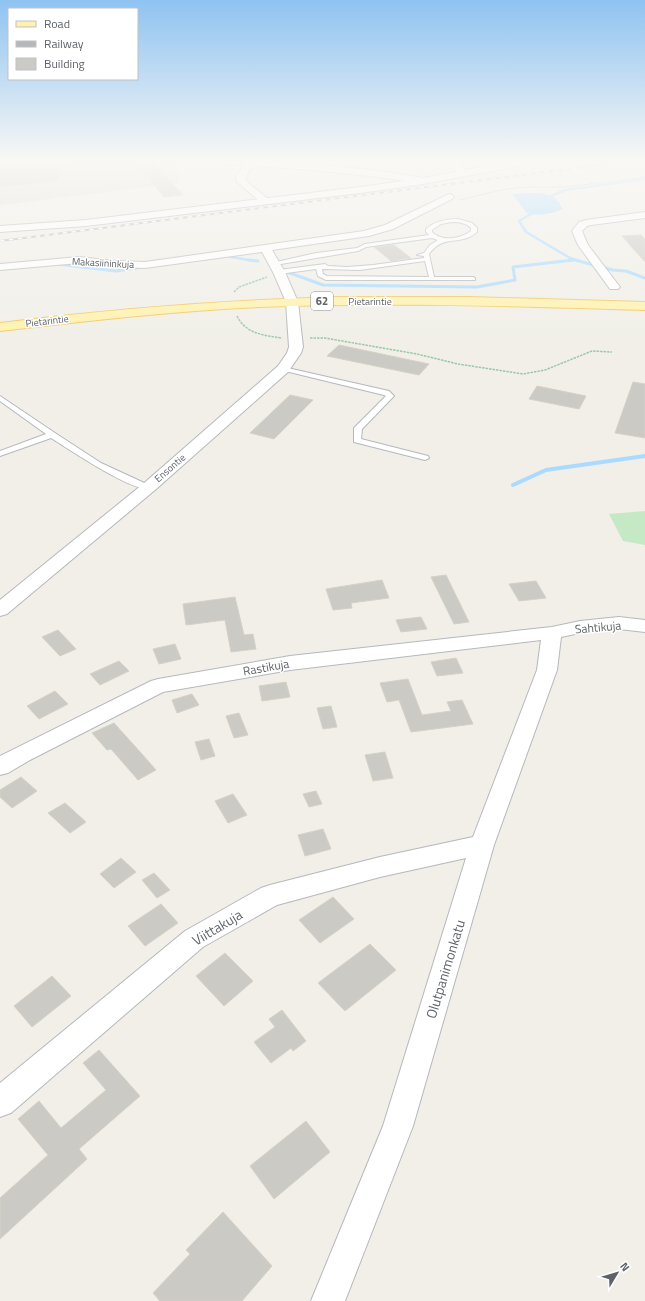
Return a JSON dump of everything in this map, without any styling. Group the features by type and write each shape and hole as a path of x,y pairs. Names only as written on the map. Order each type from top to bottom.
{"main road":[{"name":"Pietarintie","path":"0,327 142,311 292,302 462,301 645,306"}],"street":[{"path":"2,229 97,221"},
{"name":"Makasiininkuja","path":"0,267 78,260 127,265 145,265 365,234 389,227 402,221"},
{"path":"600,221 583,224 577,231 583,245 614,287"},
{"path":"262,248 277,267 292,302"},
{"name":"Ensontie","path":"0,610 149,487 283,369 294,353 296,346 291,339 292,302"},
{"name":"Sahtikuja","path":"552,634 580,626 619,623 645,626"},
{"name":"Rastikuja","path":"0,767 22,754 158,686 290,663 525,635 552,634"},
{"name":"Olutpanimonkatu","path":"328,1301 398,1126 482,845 547,670 552,634"},
{"name":"Viittakuja","path":"0,1102 194,939 270,896 380,867 482,845"}],"lane":[{"path":"461,222 472,225 474,228 474,232 462,238 440,239 433,236 429,232 429,229 438,223 461,222"},
{"path":"277,267 316,255 433,236"},
{"path":"432,279 427,256 429,249 440,239"},
{"path":"277,267 319,267 345,270 365,269 427,256"},
{"path":"319,267 320,275 326,278 473,279"},
{"path":"283,369 386,393 390,396 358,428 356,440 425,458"},
{"path":"0,398 102,468 128,480 149,487"},
{"path":"0,454 52,434"}],"path":[{"path":"233,294 239,288 261,280 270,274 262,248"},
{"path":"235,312 239,322 244,328 253,333 291,339 325,338 354,342 417,354 458,364 523,374 545,370 592,351 612,352"}],"green space":[{"path":"645,511 645,545 623,541 609,514"}],"building":[{"path":"641,235 645,239 645,262 622,236"},
{"path":"394,245 411,258 391,261 374,247"},
{"path":"339,345 429,364 419,375 327,356"},
{"path":"633,382 645,384 645,438 615,433"},
{"path":"537,386 586,396 579,409 529,399"},
{"path":"290,395 313,400 274,439 250,433"},
{"path":"446,575 469,622 454,624 431,577"},
{"path":"382,580 389,598 351,603 352,608 333,610 326,589"},
{"path":"536,581 546,598 519,601 509,584"},
{"path":"235,597 244,635 253,634 256,649 231,652 225,620 186,625 183,604"},
{"path":"421,617 427,629 401,632 396,620"},
{"path":"58,630 76,649 60,656 42,637"},
{"path":"175,644 181,659 159,664 153,649"},
{"path":"456,658 463,673 437,676 431,662"},
{"path":"119,661 129,671 100,685 90,674"},
{"path":"408,679 422,715 451,711 447,702 462,700 473,724 411,732 399,700 387,702 380,683"},
{"path":"286,682 290,697 262,701 259,686"},
{"path":"55,691 68,704 39,719 27,706"},
{"path":"192,694 199,705 177,713 172,700"},
{"path":"331,706 337,727 323,729 317,708"},
{"path":"239,713 248,735 234,738 226,716"},
{"path":"114,723 156,770 138,780 111,749 107,750 92,733"},
{"path":"209,739 215,756 201,760 195,742"},
{"path":"385,752 393,778 373,781 365,755"},
{"path":"21,777 37,791 12,808 0,797 0,790"},
{"path":"316,791 322,804 309,807 303,794"},
{"path":"233,794 247,815 228,823 215,801"},
{"path":"65,803 86,822 70,833 48,813"},
{"path":"323,829 331,849 305,856 298,835"},
{"path":"121,858 136,872 114,888 100,874"},
{"path":"154,873 170,890 157,898 142,880"},
{"path":"333,897 354,919 320,943 299,920"},
{"path":"161,904 178,923 145,946 128,926"},
{"path":"370,944 396,970 345,1011 318,983"},
{"path":"225,953 253,981 224,1006 196,976"},
{"path":"52,976 71,996 32,1027 14,1006"},
{"path":"282,1010 306,1041 293,1051 291,1048 271,1063 254,1042 275,1027 269,1019"},
{"path":"99,1050 140,1096 79,1149 87,1159 0,1239 0,1198 48,1155 18,1119 39,1101 61,1128 106,1090 83,1063"},
{"path":"306,1121 330,1152 274,1199 250,1166"},
{"path":"223,1212 272,1266 242,1301 160,1301 153,1293 190,1254 186,1250"}],"waterway":[{"path":"519,221 526,232 570,258 579,261"},
{"path":"225,256 250,260"},
{"path":"250,260 258,261"},
{"path":"250,260 255,261"},
{"path":"287,272 323,285 477,287 515,280 513,267 573,260 569,261"},
{"path":"575,260 613,270 626,271 645,278"},
{"path":"57,264 116,271 143,267"},
{"path":"513,485 546,470 645,456"}],"railway":[{"path":"0,241 160,221"}]}
